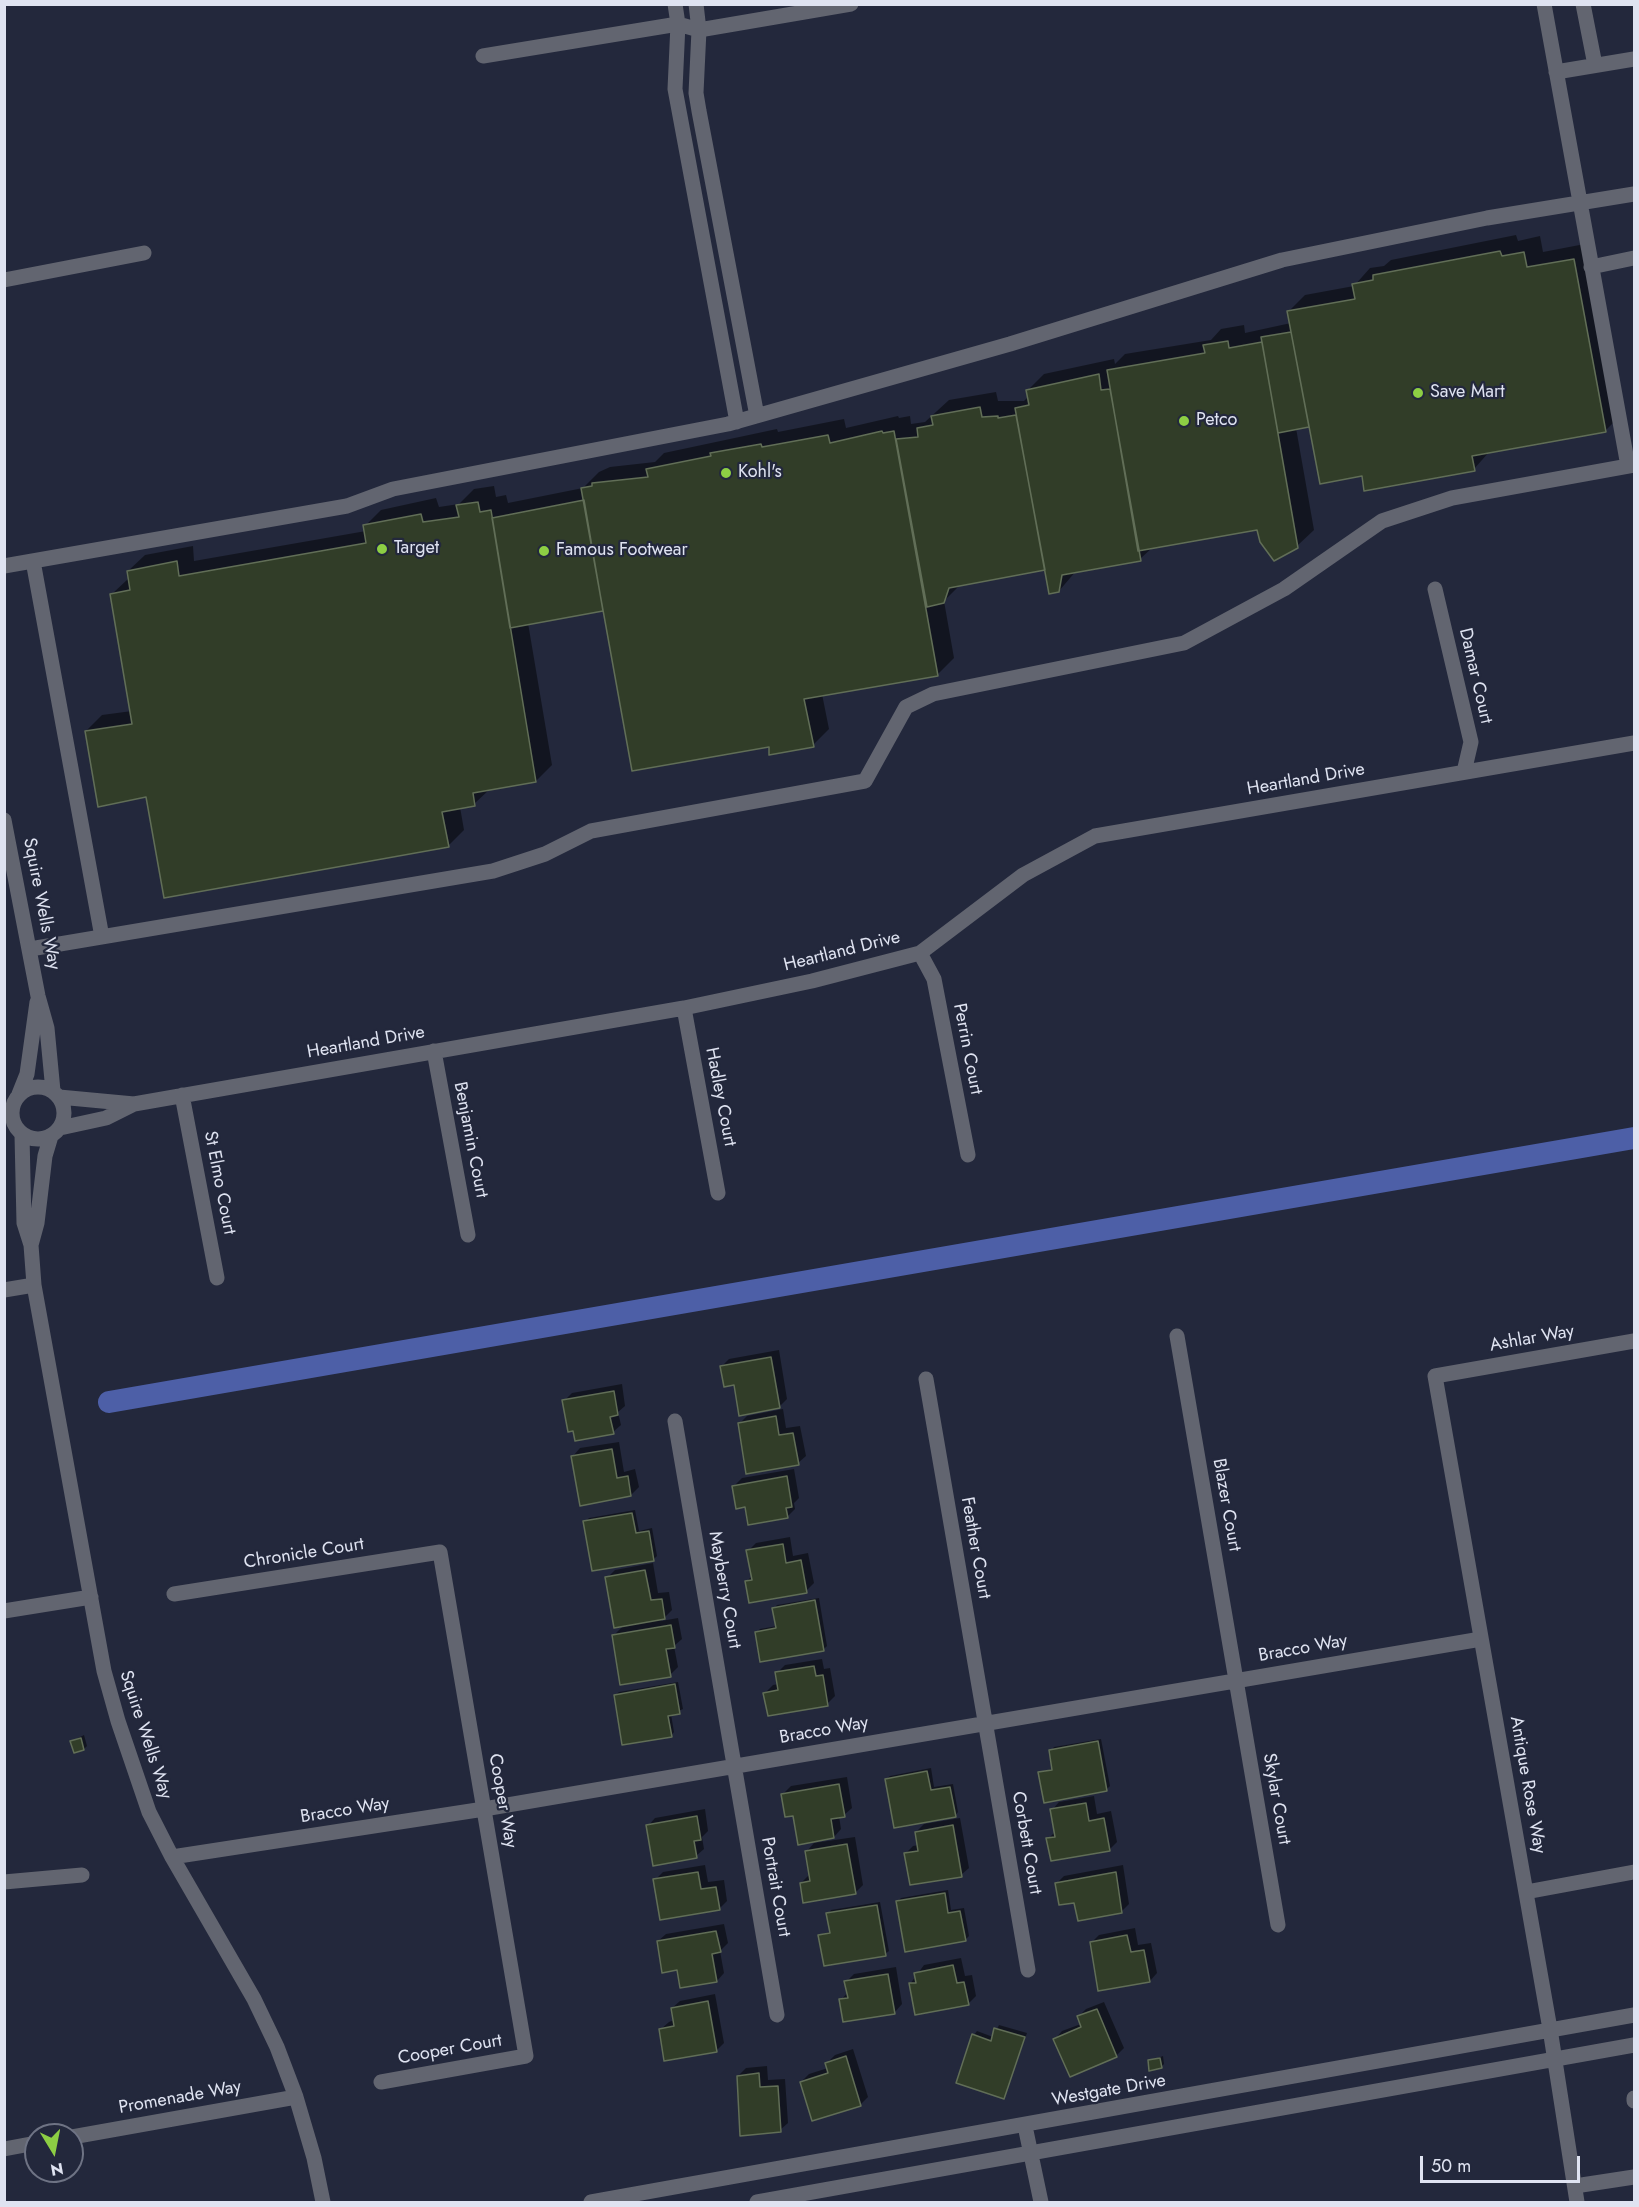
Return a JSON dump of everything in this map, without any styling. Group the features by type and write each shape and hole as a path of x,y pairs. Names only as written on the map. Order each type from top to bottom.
{"street":[{"path":"675,4 678,24 675,89 736,422"},
{"path":"696,4 699,30 696,93 757,416"},
{"path":"483,56 678,24 699,30 851,4"},
{"path":"30,949 492,872 545,854 591,831 865,781 906,707 933,694 1184,643 1284,589 1382,521 1452,498 1631,465 1591,267 1544,4"},
{"path":"1583,4 1595,65"},
{"path":"1556,72 1635,59"},
{"path":"4,566 347,506 393,489 736,422 1010,344 1282,260 1488,218 1635,194"},
{"path":"4,280 144,253"},
{"path":"1591,267 1635,258"},
{"path":"33,561 102,937"},
{"name":"Damar Court","path":"1436,589 1470,742 1464,772"},
{"name":"Heartland Drive","path":"56,1132 106,1118 134,1104 684,1008 812,981 920,953 1023,875 1095,836 1635,743"},
{"name":"Squire Wells Way","path":"4,820 38,996 47,1028 56,1094"},
{"name":"Perrin Court","path":"920,953 934,979 968,1155"},
{"name":"Squire Wells Way","path":"13,1098 27,1074 38,996"},
{"name":"Hadley Court","path":"684,1008 718,1193"},
{"name":"Benjamin Court","path":"434,1051 468,1235"},
{"path":"35,1086 56,1094 64,1107 64,1118 56,1132 42,1140 15,1132 11,1110 13,1098 35,1086"},
{"name":"Heartland Drive","path":"56,1094 134,1104"},
{"name":"St Elmo Court","path":"182,1095 216,1278"},
{"name":"Squire Wells Way","path":"15,1132 24,1223 31,1245 34,1285 104,1671 118,1721 149,1812 172,1857 254,1999 296,2097 314,2158 323,2202"},
{"name":"Squire Wells Way","path":"31,1245 37,1223 45,1156 56,1132"},
{"path":"4,1290 34,1285"},
{"name":"Blazer Court","path":"1178,1336 1236,1680"},
{"name":"Ashlar Way","path":"1435,1376 1635,1341"},
{"name":"Antique Rose Way","path":"1435,1376 1555,2058 1577,2202"},
{"name":"Feather Court","path":"927,1378 986,1723"},
{"name":"Mayberry Court","path":"675,1421 735,1766"},
{"name":"Chronicle Court","path":"174,1594 440,1552"},
{"name":"Cooper Way","path":"440,1552 526,2056"},
{"path":"4,1611 91,1597"},
{"name":"Bracco Way","path":"172,1857 483,1809 1482,1639"},
{"name":"Skylar Court","path":"1236,1680 1278,1925"},
{"name":"Corbett Court","path":"986,1723 1028,1970"},
{"name":"Portrait Court","path":"735,1766 777,2015"},
{"path":"1526,1892 1635,1872"},
{"path":"4,1882 82,1875"},
{"name":"Westgate Drive","path":"591,2202 1635,2015"},
{"path":"757,2202 1031,2155 1635,2045"},
{"name":"Cooper Court","path":"381,2082 526,2056"},
{"name":"Promenade Way","path":"84,2135 296,2097"},
{"path":"1025,2126 1041,2202"},
{"path":"4,2149 24,2145"},
{"path":"1575,2186 1635,2177"}],"building":[{"path":"1500,251 1502,256 1524,252 1527,267 1574,259 1606,432 1472,456 1475,471 1364,491 1362,476 1320,484 1287,311 1355,299 1352,284 1373,280 1373,275"},
{"path":"1291,332 1309,427 1278,433 1261,337"},
{"path":"1228,341 1229,348 1262,342 1298,548 1274,561 1260,542 1257,530 1138,551 1107,370 1205,353 1203,345"},
{"path":"1099,374 1101,390 1110,389 1141,561 1062,575 1059,592 1049,594 1015,408 1029,405 1026,390"},
{"path":"980,407 982,417 998,416 998,418 1016,415 1045,570 949,588 944,603 927,607 896,439 918,437 917,428 933,425 931,416"},
{"path":"882,431 883,433 894,431 938,676 804,699 814,747 769,755 769,747 632,771 581,488 592,486 592,483 648,477 646,469 711,456 710,453 761,444 762,447 828,435 830,443"},
{"path":"584,500 603,611 510,628 492,518"},
{"path":"478,502 480,512 491,510 536,782 473,793 475,806 442,812 449,847 164,898 146,797 98,807 85,731 132,724 110,594 130,590 127,571 177,561 179,576 366,543 363,525 421,514 423,522 459,517 456,505"},
{"path":"771,1357 780,1408 739,1416 734,1385 724,1387 720,1366"},
{"path":"614,1391 618,1415 610,1417 614,1434 575,1441 573,1431 568,1432 562,1400"},
{"path":"776,1416 779,1435 793,1433 799,1465 746,1474 738,1423"},
{"path":"612,1449 617,1478 628,1476 631,1496 580,1506 571,1456"},
{"path":"787,1476 792,1507 786,1508 788,1518 748,1525 745,1507 736,1509 732,1486"},
{"path":"632,1513 636,1533 649,1531 654,1561 592,1571 583,1521"},
{"path":"783,1544 786,1563 801,1560 807,1593 749,1603 745,1581 752,1580 746,1550"},
{"path":"645,1570 651,1600 662,1599 665,1619 614,1628 605,1577"},
{"path":"815,1600 824,1651 760,1662 755,1632 776,1628 772,1608"},
{"path":"671,1625 675,1648 666,1649 671,1677 620,1685 612,1635"},
{"path":"814,1666 816,1676 823,1675 828,1706 768,1716 763,1693 778,1690 775,1672"},
{"path":"675,1684 680,1714 668,1716 672,1737 622,1745 614,1695"},
{"path":"81,1738 84,1750 74,1753 70,1741"},
{"path":"1098,1741 1107,1791 1044,1803 1038,1772 1052,1770 1049,1750"},
{"path":"927,1771 931,1790 950,1787 956,1817 894,1828 885,1779"},
{"path":"839,1784 845,1817 831,1819 834,1838 798,1845 793,1816 785,1817 781,1794"},
{"path":"1086,1803 1089,1821 1104,1818 1110,1851 1051,1861 1046,1838 1055,1837 1050,1809"},
{"path":"697,1816 701,1840 694,1841 697,1858 653,1866 646,1825"},
{"path":"953,1825 962,1877 910,1885 904,1853 918,1851 915,1832"},
{"path":"847,1844 856,1894 803,1903 800,1883 810,1881 805,1851"},
{"path":"698,1872 701,1889 716,1887 720,1910 660,1920 653,1879"},
{"path":"1116,1872 1122,1913 1078,1921 1074,1903 1059,1905 1055,1883"},
{"path":"945,1893 948,1913 960,1911 966,1941 905,1952 896,1901"},
{"path":"877,1905 886,1956 824,1966 818,1935 830,1933 826,1913"},
{"path":"716,1931 721,1952 712,1954 717,1982 680,1988 677,1970 662,1973 657,1941"},
{"path":"1127,1935 1131,1952 1144,1950 1150,1982 1098,1991 1090,1942"},
{"path":"953,1965 957,1983 964,1982 969,2005 915,2015 909,1983 916,1983 914,1973"},
{"path":"888,1974 895,2014 843,2022 839,1999 848,1998 844,1981"},
{"path":"708,2001 717,2052 664,2061 659,2029 674,2026 671,2008"},
{"path":"1097,2009 1117,2057 1070,2077 1053,2039 1081,2027 1077,2016"},
{"path":"994,2028 1025,2037 1004,2099 956,2083 972,2034 991,2041"},
{"path":"846,2056 861,2106 812,2121 800,2082 828,2073 825,2063"},
{"path":"1160,2058 1162,2068 1149,2071 1148,2060"},
{"path":"759,2073 760,2087 778,2086 781,2132 740,2136 737,2076"}],"waterway":[{"path":"109,1402 1634,1138"}],"place":[{"name":"Save Mart","path":"1418,393"},
{"name":"Petco","path":"1184,421"},
{"name":"Kohl's","path":"726,473"},
{"name":"Target","path":"382,549"},
{"name":"Famous Footwear","path":"544,551"}]}
